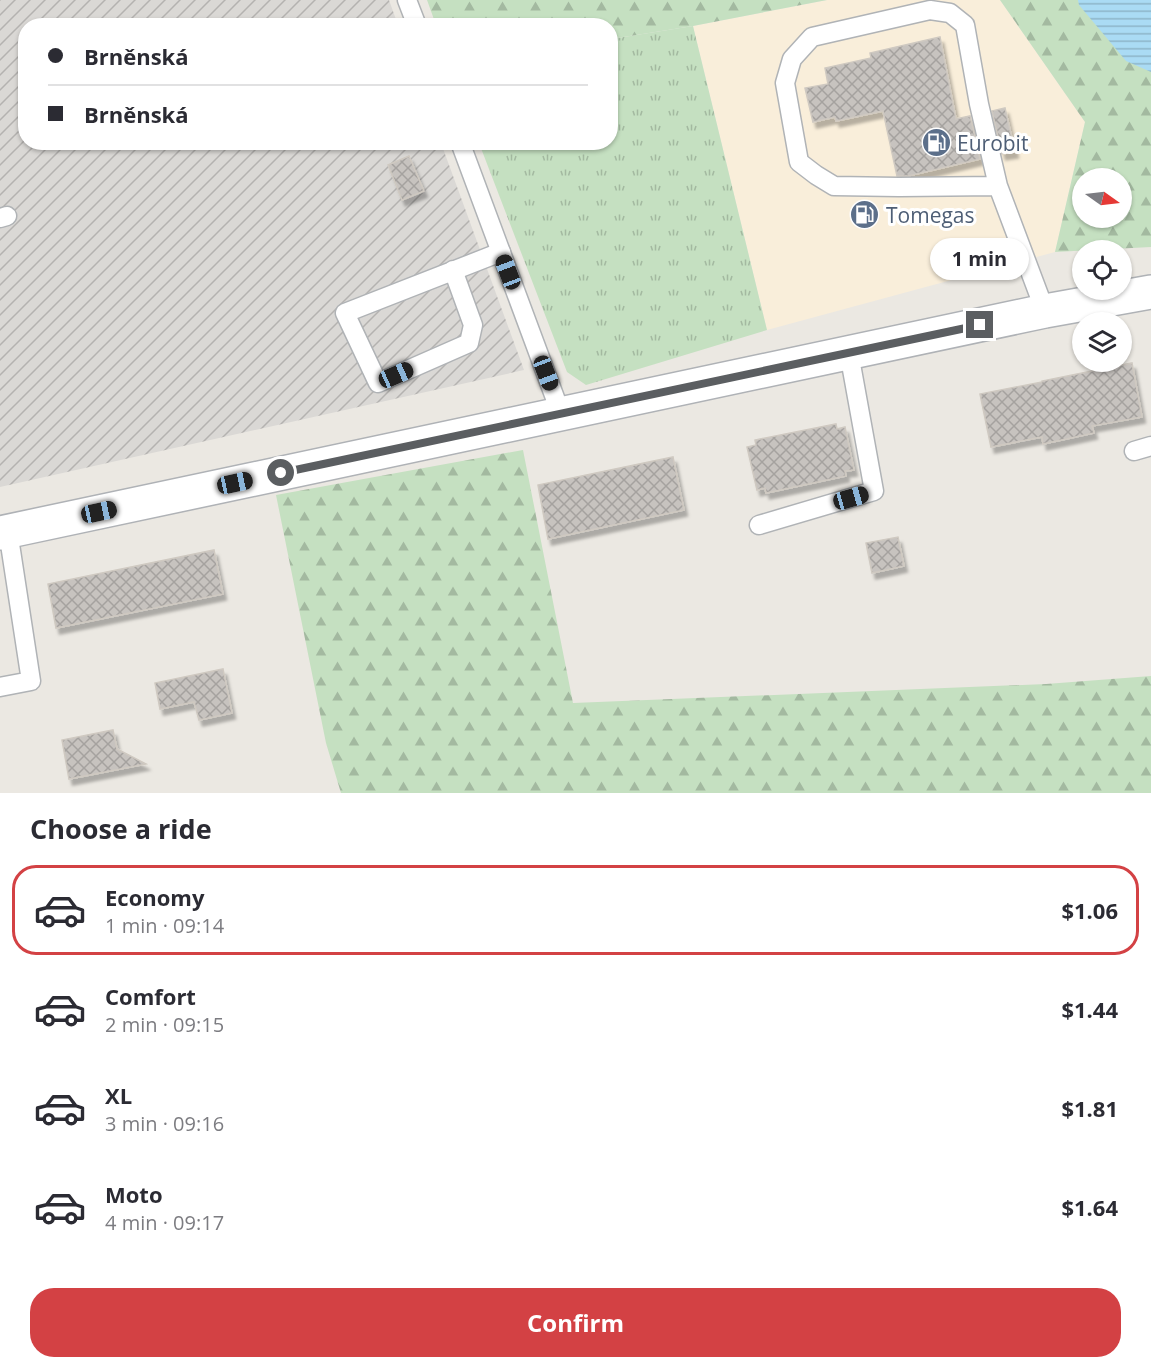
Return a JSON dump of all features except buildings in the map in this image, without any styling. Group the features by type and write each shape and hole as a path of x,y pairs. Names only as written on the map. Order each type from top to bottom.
{"main road":[{"path":"4,532 1045,311 1151,292"}],"lane":[{"path":"407,0 414,18"},
{"path":"998,186 834,186 816,175 799,162 785,83 792,60 812,37 930,10 950,13 965,25 979,104 998,186 1045,311"},
{"path":"463,150 561,414"},
{"path":"453,270 473,325 469,343 378,383 345,313 453,270 501,252"},
{"path":"759,525 874,491 849,353"},
{"path":"0,687 31,681 4,532"}],"shaded area":[{"path":"0,0 389,0 395,18 18,18 18,150 444,150 524,370 0,487"},
{"path":"827,0 1000,0 1085,122 1074,168 1072,168 1072,178 1055,252 767,330 693,26"}],"green space":[{"path":"427,0 827,0 618,38 618,18 433,18"},
{"path":"1000,0 1151,0 1151,247 1132,248 1132,240 1072,240 1072,251 1055,252 1072,178 1072,228 1132,228 1132,168 1074,168 1085,122"},
{"path":"693,26 767,330 586,385 567,372 482,150 618,150 618,38"},
{"path":"523,450 573,703 1046,684 1151,676 1151,793 341,793 326,743 276,495"}],"water":[{"path":"1078,0 1151,0 1151,72 1126,61 1079,5"}],"place":[{"name":"Eurobit","path":"936,143"},
{"name":"Tomegas","path":"865,215"}],"route":[{"path":"281,473 980,325"}]}
